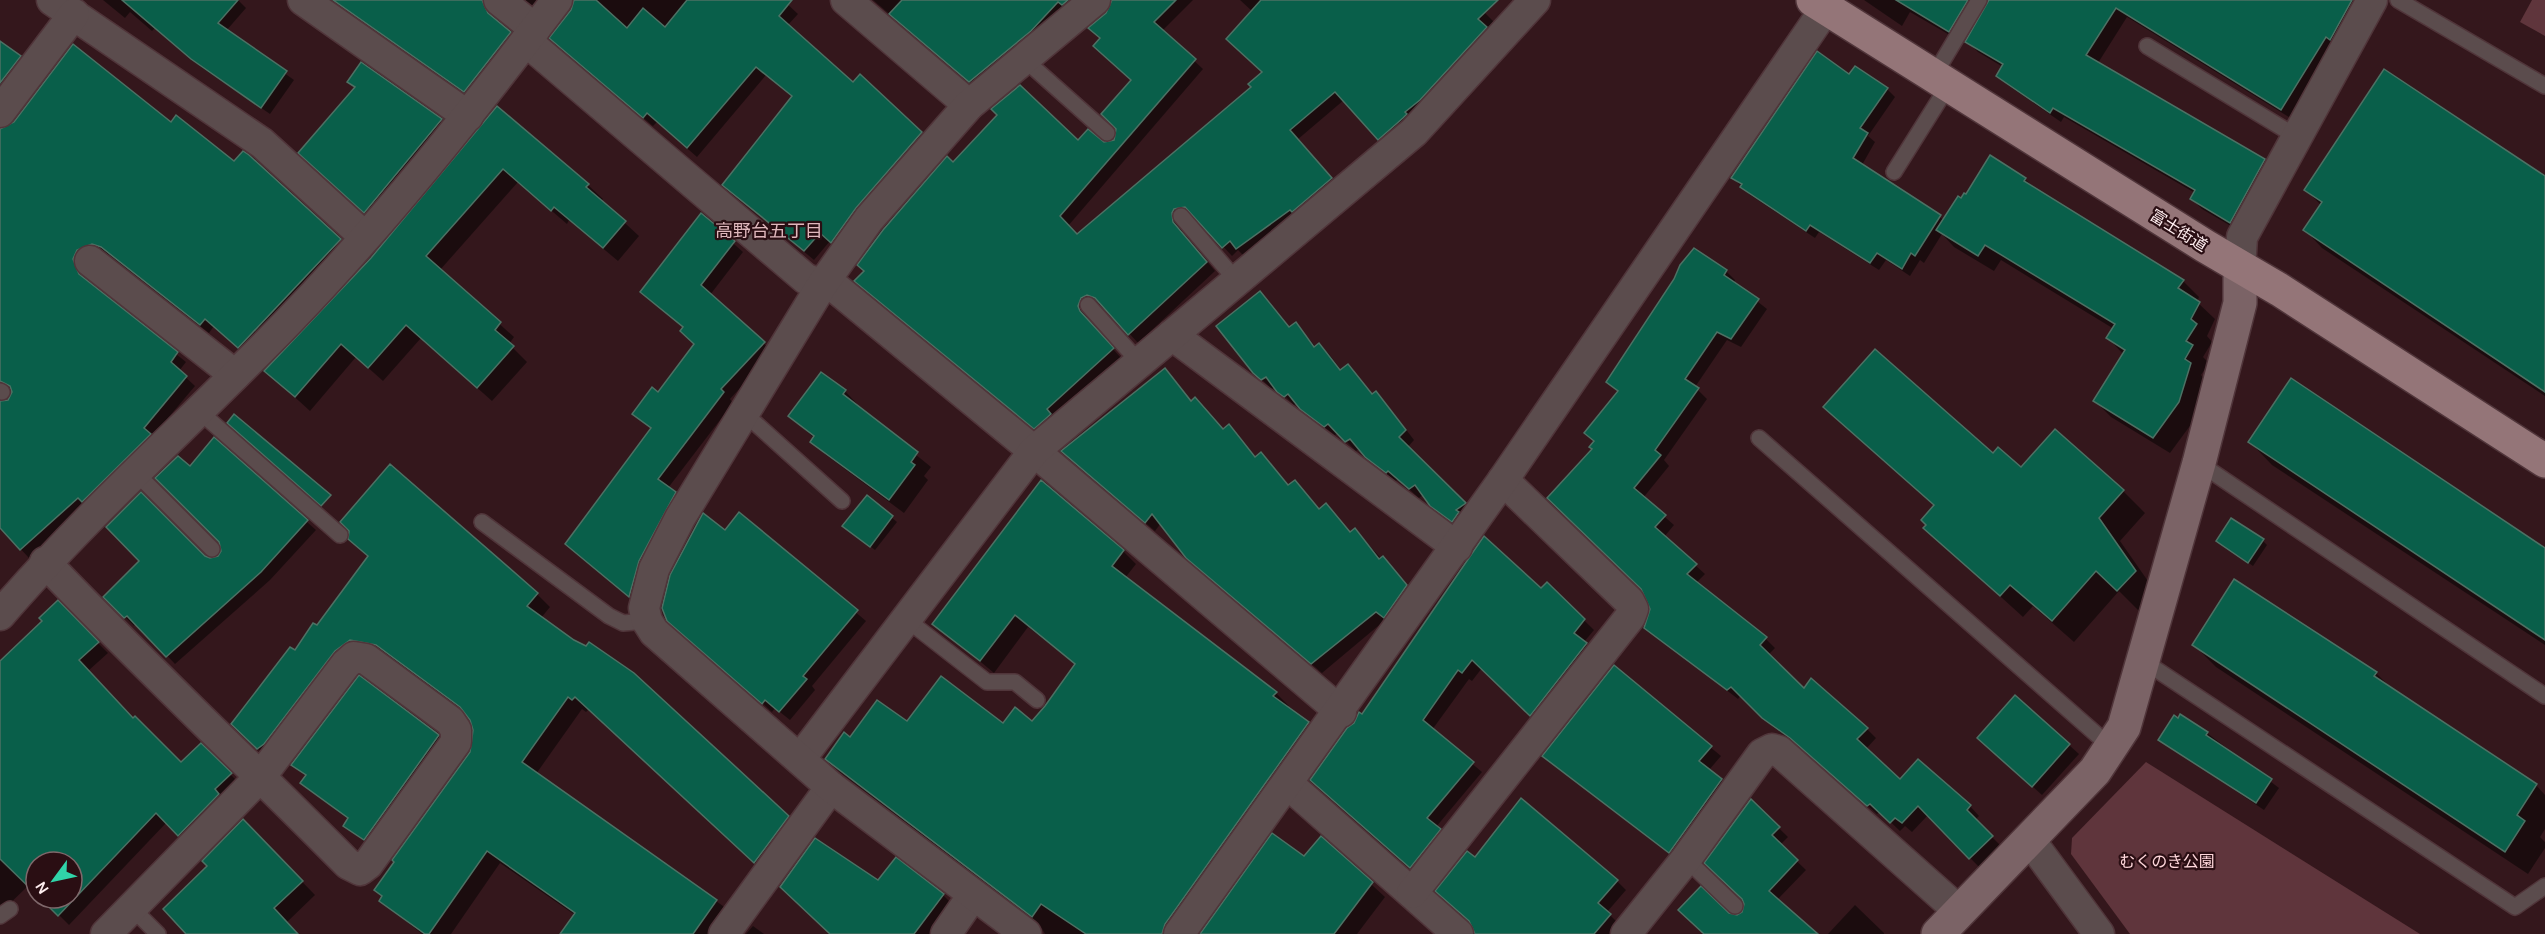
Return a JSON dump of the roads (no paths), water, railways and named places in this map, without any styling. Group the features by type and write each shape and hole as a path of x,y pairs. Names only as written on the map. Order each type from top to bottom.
{"main road":[{"name":"富士街道","path":"1819,4 2240,268 2341,328 2545,461"}],"street":[{"path":"303,0 468,116"},
{"path":"499,0 531,35 806,279 837,289 1034,451 1341,712"},
{"path":"0,615 45,562 287,323 365,237 468,116 557,0"},
{"path":"846,0 969,105"},
{"path":"1026,934 831,788 654,632 647,621 644,608 654,569 680,518 822,285 870,219 969,105 1095,0"},
{"path":"1626,934 1686,859 1762,754 1772,749 1779,751 1949,923 2096,771 2124,727 2199,463 2240,303 2242,237 2372,0"},
{"path":"800,759 1034,451 1414,132 1522,4"},
{"path":"1179,934 1341,712 1457,547 1819,4"},
{"path":"0,112 63,7 262,143 365,237"},
{"path":"90,261 235,375"},
{"path":"1172,335 1457,547"},
{"path":"1412,894 1630,617 1633,609 1629,601 1503,480"},
{"path":"45,562 140,661 261,776 348,864 360,870 368,864 456,742 456,730 450,721 366,659 354,657 346,663 261,776 106,934"},
{"path":"1288,784 1458,934"},
{"path":"724,934 831,788"},
{"path":"2029,839 2098,934"},
{"path":"946,934 973,895"}],"lane":[{"path":"1894,172 1941,81 1979,0"},
{"path":"2398,0 2545,86"},
{"path":"2147,46 2297,137"},
{"path":"1024,59 1107,133"},
{"path":"1181,216 1237,281"},
{"path":"1088,305 1139,362"},
{"path":"199,411 340,535"},
{"path":"744,414 780,443 842,501"},
{"path":"1759,438 2112,748"},
{"path":"2199,463 2545,696"},
{"path":"136,473 212,549"},
{"path":"482,522 609,616 622,623 647,621"},
{"path":"906,619 987,682 1015,682 1037,700"},
{"path":"2142,660 2516,907 2545,886"},
{"path":"1686,859 1736,906"},
{"path":"132,908 158,934"}],"district":[{"name":"高野台五丁目","path":"769,231"}],"park label":[{"name":"むくのき公園","path":"2167,861"}]}
